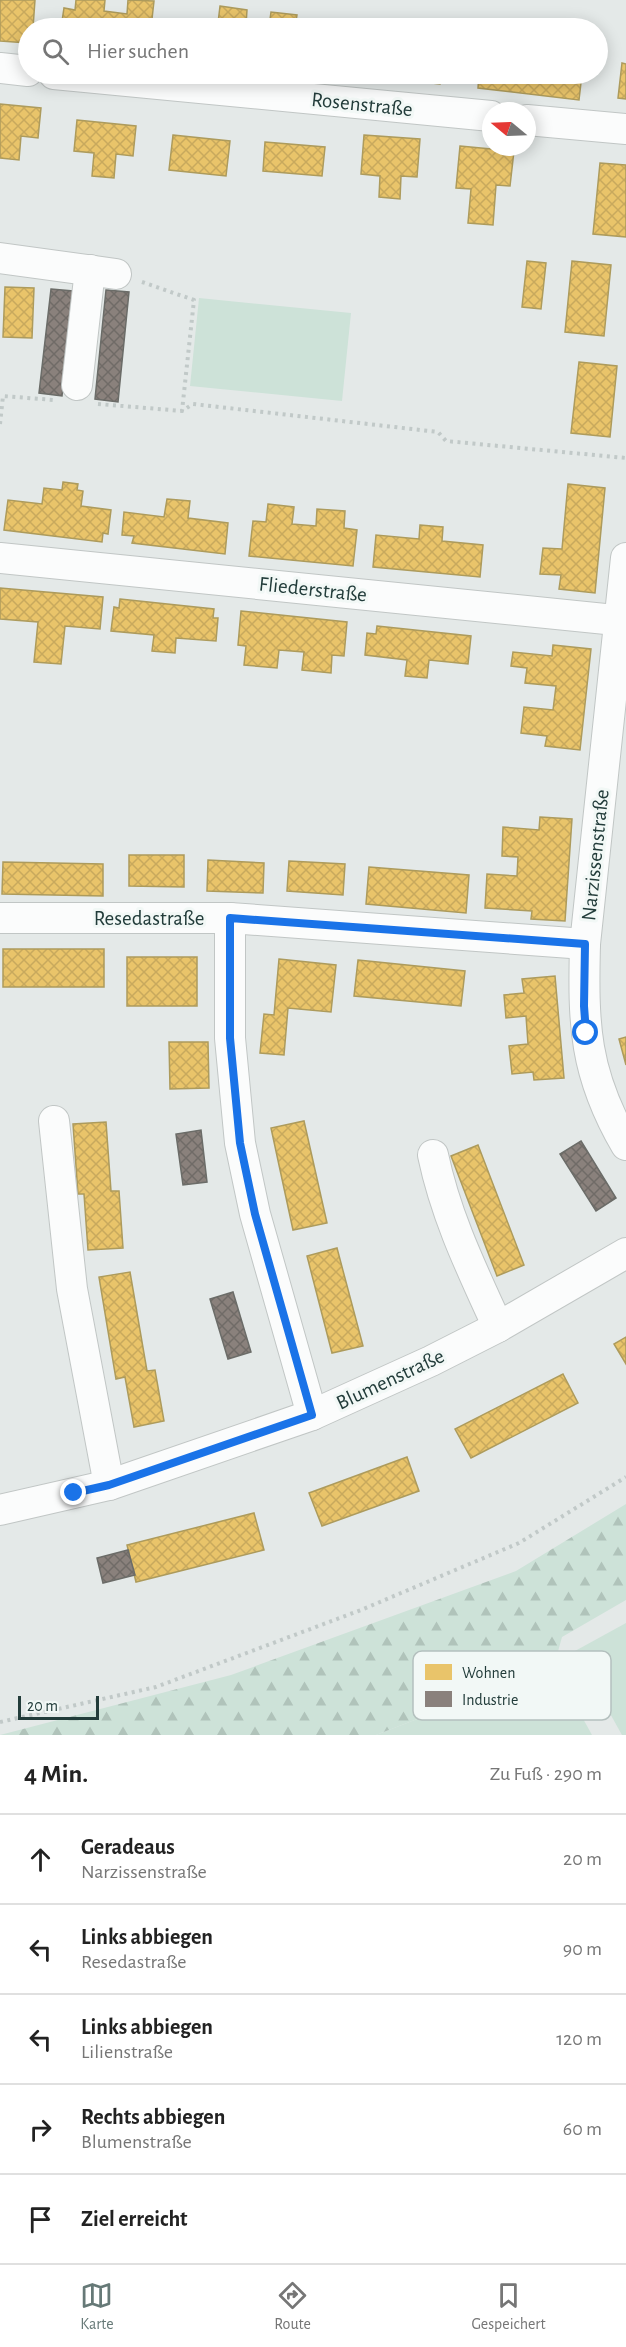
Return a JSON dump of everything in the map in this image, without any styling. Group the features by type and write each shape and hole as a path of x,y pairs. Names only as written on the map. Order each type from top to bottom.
{"street":[{"path":"0,68 18,70"},
{"name":"Rosenstraße","path":"158,84 482,115"},
{"path":"536,121 626,129"},
{"path":"0,258 103,272 75,396"},
{"name":"Fliederstraße","path":"0,558 623,621"},
{"name":"Narzissenstraße","path":"626,558 623,621 585,944 584,1006 591,1060 609,1116 626,1145"},
{"name":"Resedastraße","path":"0,918 230,918 585,944"},
{"path":"230,918 230,1038 240,1143 255,1214 312,1415"},
{"path":"54,1121 72,1290 109,1485"},
{"path":"433,1155 441,1193 459,1243 498,1327"},
{"name":"Blumenstraße","path":"0,1510 109,1485 312,1415 431,1361 498,1327 626,1253"}],"path":[{"path":"103,272 194,300 182,411"},
{"path":"0,424 3,396 75,396 182,411 193,404 438,432 446,441 626,458"},
{"path":"0,1722 156,1687 361,1610 519,1543 626,1477"}],"green space":[{"path":"199,298 351,313 342,401 190,386"},
{"path":"626,1504 626,1600 562,1637 558,1651 413,1651 415,1720 376,1735 0,1735 231,1675 516,1571"},
{"path":"626,1623 626,1735 622,1735 611,1715 611,1651 575,1651"},
{"path":"415,1720 584,1720 592,1735 376,1735"}],"building: Wohnen":[{"path":"0,0 35,0 34,18 18,18 18,42 0,41"},
{"path":"76,0 105,0 104,11 127,14 128,0 154,1 152,18 62,18 64,8 75,10"},
{"path":"220,6 247,10 246,18 219,18"},
{"path":"271,12 297,15 297,18 270,18"},
{"path":"622,63 626,64 626,99 618,98"},
{"path":"478,84 581,84 579,100 478,88"},
{"path":"0,104 41,108 38,138 21,136 19,160 0,158"},
{"path":"77,120 136,126 133,156 116,154 114,178 92,176 94,153 74,151"},
{"path":"173,135 230,141 226,176 169,170"},
{"path":"364,135 420,139 417,177 401,176 400,199 379,197 380,176 361,174"},
{"path":"265,142 325,147 322,176 263,171"},
{"path":"460,146 482,148 482,156 513,156 510,186 496,185 493,225 468,223 471,189 456,188"},
{"path":"600,163 626,165 626,237 593,234"},
{"path":"527,261 546,263 541,309 522,307"},
{"path":"572,261 611,265 604,336 565,332"},
{"path":"5,287 34,288 32,338 3,337"},
{"path":"579,362 617,366 610,437 571,433"},
{"path":"63,482 78,484 77,490 83,491 81,506 111,510 108,534 103,533 102,542 4,530 8,500 42,504 44,488 62,490"},
{"path":"568,484 605,488 595,593 559,589 561,575 540,574 543,548 562,549"},
{"path":"167,499 190,501 188,518 228,523 225,554 132,543 134,536 122,535 124,512 164,517"},
{"path":"268,504 294,507 292,524 316,526 317,509 345,511 344,528 357,530 353,566 249,556 253,521 266,522"},
{"path":"420,525 443,527 442,541 483,545 480,577 373,567 376,535 419,539"},
{"path":"0,588 103,597 100,629 65,626 61,664 34,662 38,622 0,619"},
{"path":"120,599 214,609 213,618 218,618 216,641 176,638 175,653 152,651 154,635 111,631 114,607 119,608"},
{"path":"241,611 347,622 344,656 332,655 331,673 302,670 304,652 279,650 277,668 244,665 246,646 238,645"},
{"path":"377,626 471,636 468,664 429,660 427,678 405,676 407,660 365,655 367,633 376,634"},
{"path":"553,645 591,649 580,750 545,746 547,736 521,733 524,707 553,710 556,686 525,683 527,668 511,666 513,652 552,656"},
{"path":"540,817 572,819 565,921 531,919 532,911 485,908 487,874 517,876 518,857 502,856 503,827 539,830"},
{"path":"129,855 184,855 184,887 129,886"},
{"path":"208,860 264,863 263,893 207,891"},
{"path":"289,861 345,864 343,895 287,891"},
{"path":"3,862 103,864 103,896 2,894"},
{"path":"369,867 469,875 466,913 366,904"},
{"path":"3,949 104,949 104,987 3,987"},
{"path":"127,957 197,957 197,1006 127,1006"},
{"path":"279,959 336,965 331,1012 288,1008 284,1055 260,1053 264,1014 274,1015"},
{"path":"358,960 465,971 461,1006 354,996"},
{"path":"555,976 564,1078 534,1080 533,1072 512,1074 509,1046 528,1044 526,1016 506,1018 504,995 524,993 522,979"},
{"path":"626,1037 626,1065 619,1039"},
{"path":"169,1042 208,1042 209,1088 170,1089"},
{"path":"304,1121 327,1223 293,1230 271,1128"},
{"path":"106,1122 111,1191 119,1191 123,1248 88,1250 84,1194 78,1194 73,1124"},
{"path":"478,1145 524,1265 497,1276 451,1156"},
{"path":"337,1248 363,1346 332,1353 307,1256"},
{"path":"130,1272 147,1371 155,1370 164,1421 134,1427 125,1377 116,1379 99,1277"},
{"path":"626,1337 626,1364 614,1344"},
{"path":"563,1374 578,1403 471,1458 455,1429"},
{"path":"407,1457 419,1491 322,1526 309,1493"},
{"path":"254,1513 264,1550 136,1582 127,1545"}],"building: Industrie":[{"path":"51,289 73,291 62,396 39,393"},
{"path":"106,290 129,292 118,402 95,399"},
{"path":"201,1130 207,1182 183,1185 176,1134"},
{"path":"581,1141 616,1198 596,1211 560,1154"},
{"path":"233,1292 251,1352 228,1359 210,1299"},
{"path":"128,1550 135,1575 103,1583 97,1558"}],"route":[{"path":"74,1493 109,1485 312,1415 255,1214 240,1143 230,1038 230,918 585,944 586,1033"}]}
